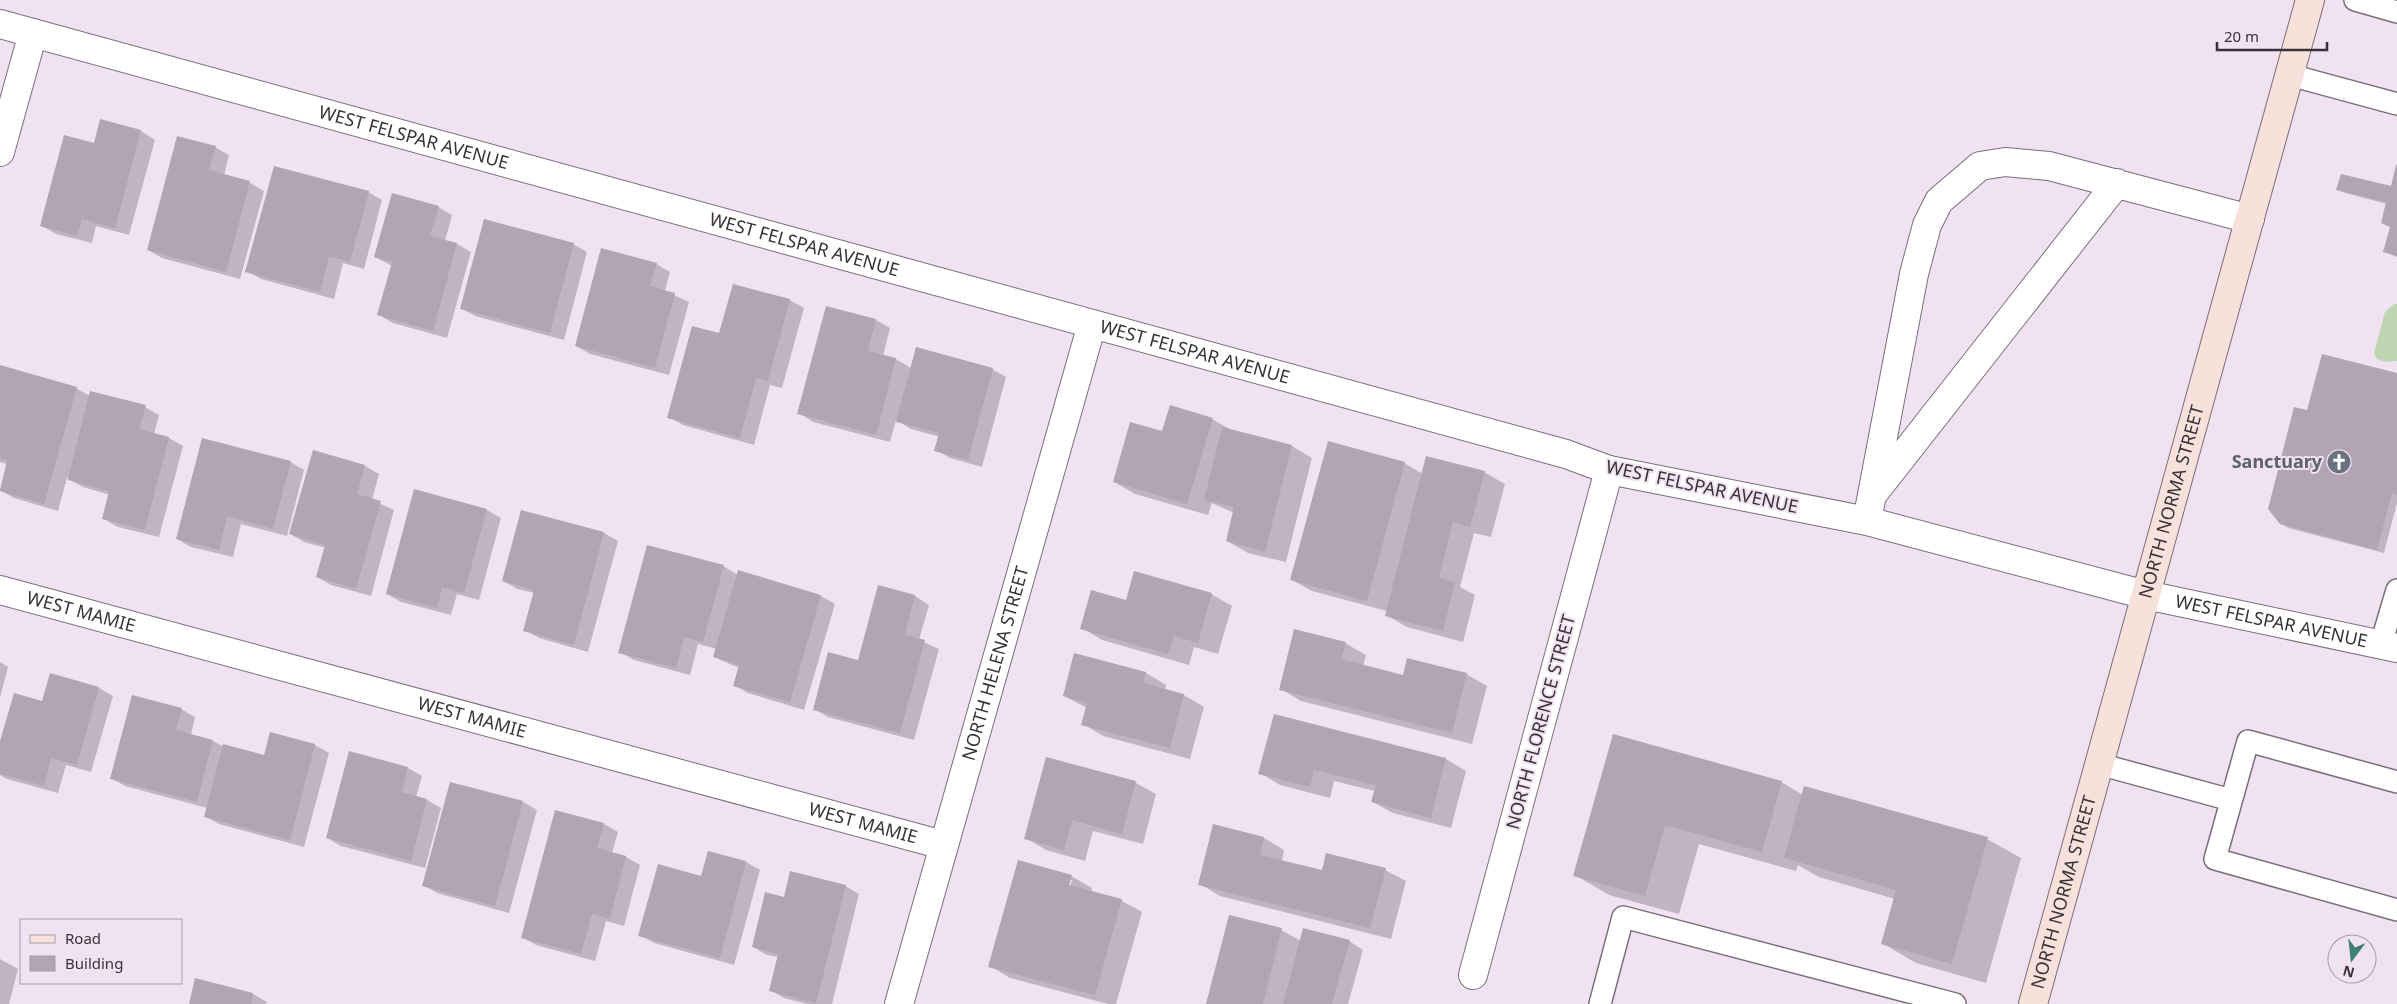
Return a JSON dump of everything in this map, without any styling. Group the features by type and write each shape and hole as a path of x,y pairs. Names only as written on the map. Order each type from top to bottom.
{"main road":[{"name":"NORTH NORMA STREET","path":"2033,1004 2310,0"}],"street":[{"name":"WEST FELSPAR AVENUE","path":"0,24 1566,454 1609,470 1868,510 2146,595 2389,646"},
{"path":"0,152 33,33"},
{"path":"1868,510 1914,274 1927,226 1939,201 1980,166 2005,162 2049,166 2250,218"},
{"path":"1868,510 2117,183"},
{"name":"NORTH HELENA STREET","path":"899,1004 1092,324"},
{"name":"NORTH FLORENCE STREET","path":"1473,975 1609,470"},
{"name":"WEST MAMIE","path":"0,590 943,844"}],"lane":[{"path":"2355,0 2397,12"},
{"path":"2290,75 2397,104"},
{"path":"2389,646 2397,590"},
{"path":"2397,782 2248,741 2215,859 2397,910"},
{"path":"2099,764 2231,800"},
{"path":"1600,1004 1623,917 1955,1004"}],"green space":[{"path":"2394,304 2397,304 2397,361 2386,362 2377,359 2374,353 2385,312"}],"building":[{"path":"100,119 141,130 115,228 82,219 77,236 40,226 64,135 94,143"},
{"path":"177,136 216,146 209,170 250,181 226,272 147,250"},
{"path":"2396,165 2397,256 2383,252 2390,227 2381,223 2386,202 2336,190 2341,174 2391,186"},
{"path":"274,166 369,191 350,262 329,256 320,292 245,272"},
{"path":"392,193 439,206 430,236 457,243 433,331 377,315 392,262 374,257"},
{"path":"484,219 574,243 550,333 460,309"},
{"path":"601,248 657,263 650,286 675,293 655,368 575,346"},
{"path":"733,284 790,299 768,381 756,378 740,438 667,418 692,326 719,333"},
{"path":"826,306 876,319 868,351 896,358 876,435 797,414"},
{"path":"916,347 993,368 968,460 934,451 939,433 896,422"},
{"name":"Sanctuary","path":"2322,354 2397,373 2397,495 2392,493 2377,550 2280,524 2268,509 2294,407 2307,410"},
{"path":"0,365 77,387 44,504 0,491 7,460 0,459"},
{"path":"90,391 146,405 139,429 169,437 145,530 102,519 109,491 68,480"},
{"path":"1170,405 1213,418 1187,504 1113,482 1130,422 1162,431"},
{"path":"1222,427 1292,445 1265,552 1226,541 1234,507 1204,500"},
{"path":"202,438 291,461 273,529 227,516 219,550 176,539"},
{"path":"1328,441 1405,462 1367,601 1290,580"},
{"path":"313,450 365,465 357,494 381,501 356,589 316,577 325,545 289,534"},
{"path":"1426,456 1485,471 1470,527 1453,522 1439,578 1455,582 1443,631 1385,616"},
{"path":"414,489 487,509 464,593 442,587 437,608 386,594"},
{"path":"521,510 604,532 574,645 523,631 534,590 502,581"},
{"path":"647,545 724,565 703,642 684,637 676,668 618,653"},
{"path":"738,570 821,595 790,702 733,686 739,665 713,657"},
{"path":"1134,571 1212,593 1198,643 1174,636 1168,654 1080,629 1091,590 1126,600"},
{"path":"878,585 915,595 905,635 925,640 900,733 813,710 828,652 858,660"},
{"path":"1294,629 1346,642 1341,659 1403,675 1407,658 1467,673 1452,733 1279,690"},
{"path":"1074,653 1146,672 1143,683 1184,694 1170,748 1081,725 1087,703 1063,696"},
{"path":"50,673 99,687 77,765 51,758 44,786 0,774 0,741 14,693 42,701"},
{"path":"132,695 182,708 176,730 213,740 197,802 110,779"},
{"path":"1274,714 1446,758 1431,818 1371,802 1376,785 1314,770 1310,787 1258,774"},
{"path":"270,732 315,744 290,840 204,817 223,744 264,755"},
{"path":"1613,734 1782,781 1762,852 1665,825 1645,896 1573,876"},
{"path":"349,751 408,767 402,792 427,799 411,861 326,838"},
{"path":"1046,757 1136,781 1122,834 1072,820 1064,850 1024,839"},
{"path":"450,782 523,801 495,906 422,886"},
{"path":"1804,786 1988,837 1952,964 1881,944 1896,890 1784,858"},
{"path":"555,810 604,823 597,848 626,856 610,919 592,914 581,954 521,938"},
{"path":"1213,824 1264,837 1260,855 1322,870 1326,853 1386,868 1370,928 1198,885"},
{"path":"708,851 746,861 720,958 638,936 658,864 701,876"},
{"path":"1018,860 1072,875 1069,885 1122,899 1095,995 988,967"},
{"path":"790,871 846,885 816,1003 769,991 778,954 752,947 765,892 784,897"},
{"path":"1229,915 1282,928 1263,1004 1206,1004"},
{"path":"1303,928 1350,940 1332,1004 1283,1004"},
{"path":"195,978 253,993 251,1004 189,1004"}],"place":[{"name":"Sanctuary","path":"2339,462"}]}
